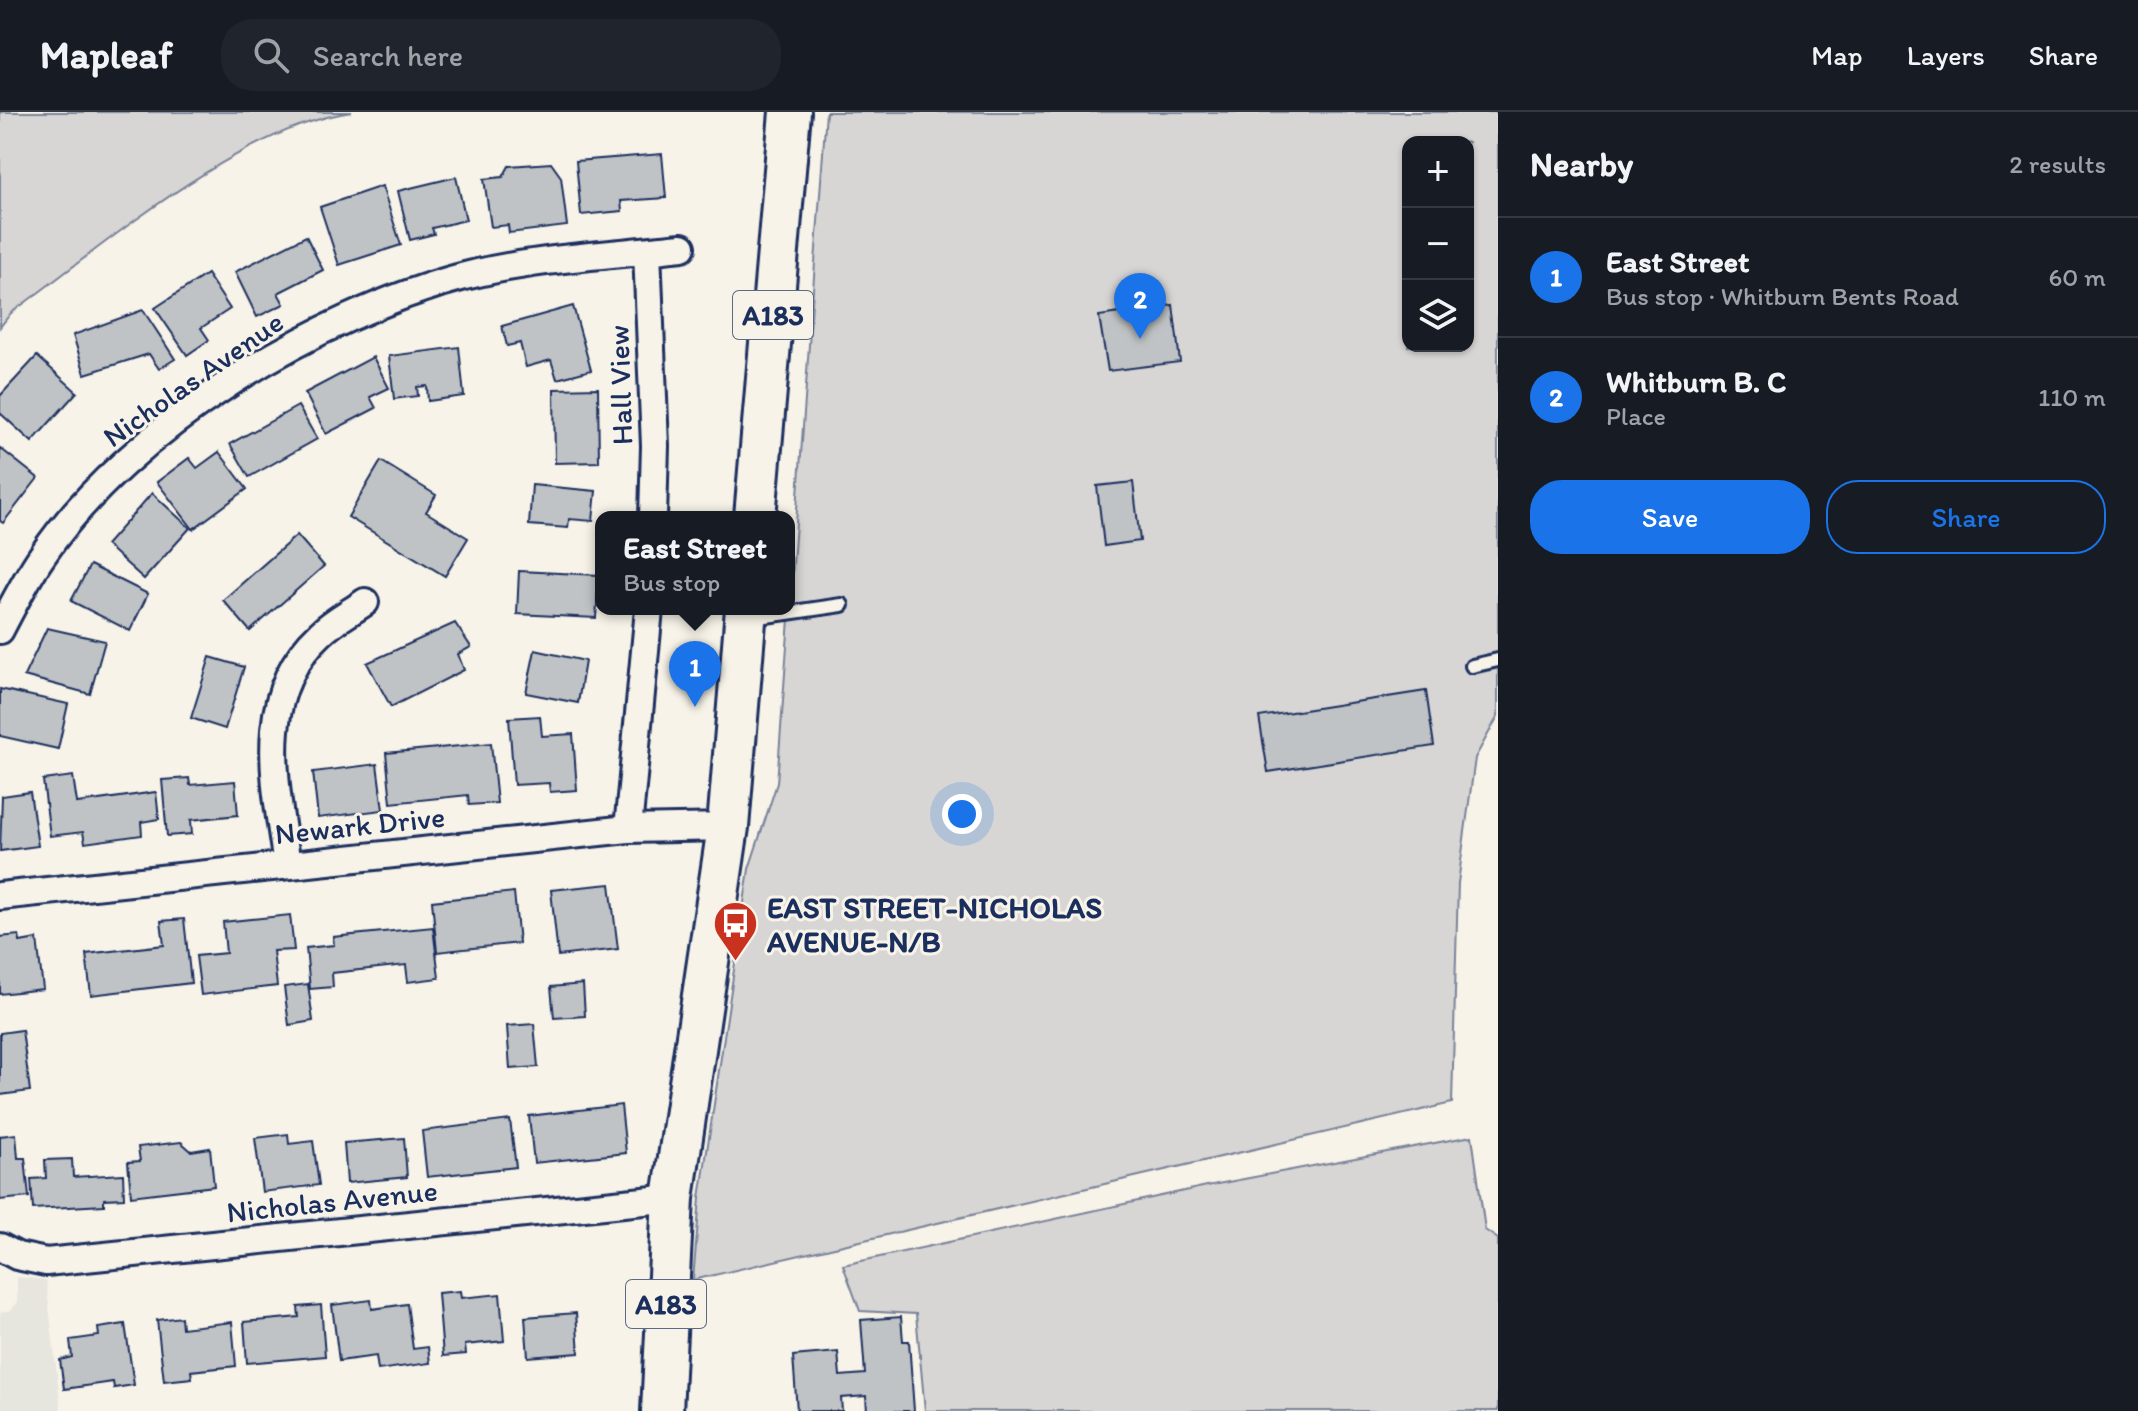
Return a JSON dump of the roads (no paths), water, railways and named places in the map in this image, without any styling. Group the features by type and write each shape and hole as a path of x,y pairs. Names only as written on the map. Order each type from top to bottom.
{"main road":[{"name":"A183","path":"756,511 790,112"},
{"name":"A183","path":"662,1411 661,1369 673,1198 728,827 745,615"}],"street":[{"name":"Nicholas Avenue","path":"0,630 42,555 120,467 234,382 285,350 376,304 421,288 526,264 682,247"},
{"name":"Hall View","path":"647,251 655,446 653,511"},
{"path":"287,865 273,761 273,724 284,682 319,634 365,602"},
{"path":"628,829 648,615"},
{"name":"Newark Drive","path":"0,896 628,829 728,827"},
{"name":"Nicholas Avenue","path":"0,1247 17,1256 46,1262 673,1198"}],"lane":[{"path":"795,609 842,605"},
{"path":"1472,666 1498,660"}],"place":[{"name":"Whitburn B. C","path":"1140,339"},
{"name":"East Street","path":"695,707"},
{"name":"EAST STREET-NICHOLAS AVENUE-N/B","path":"736,963"}]}
